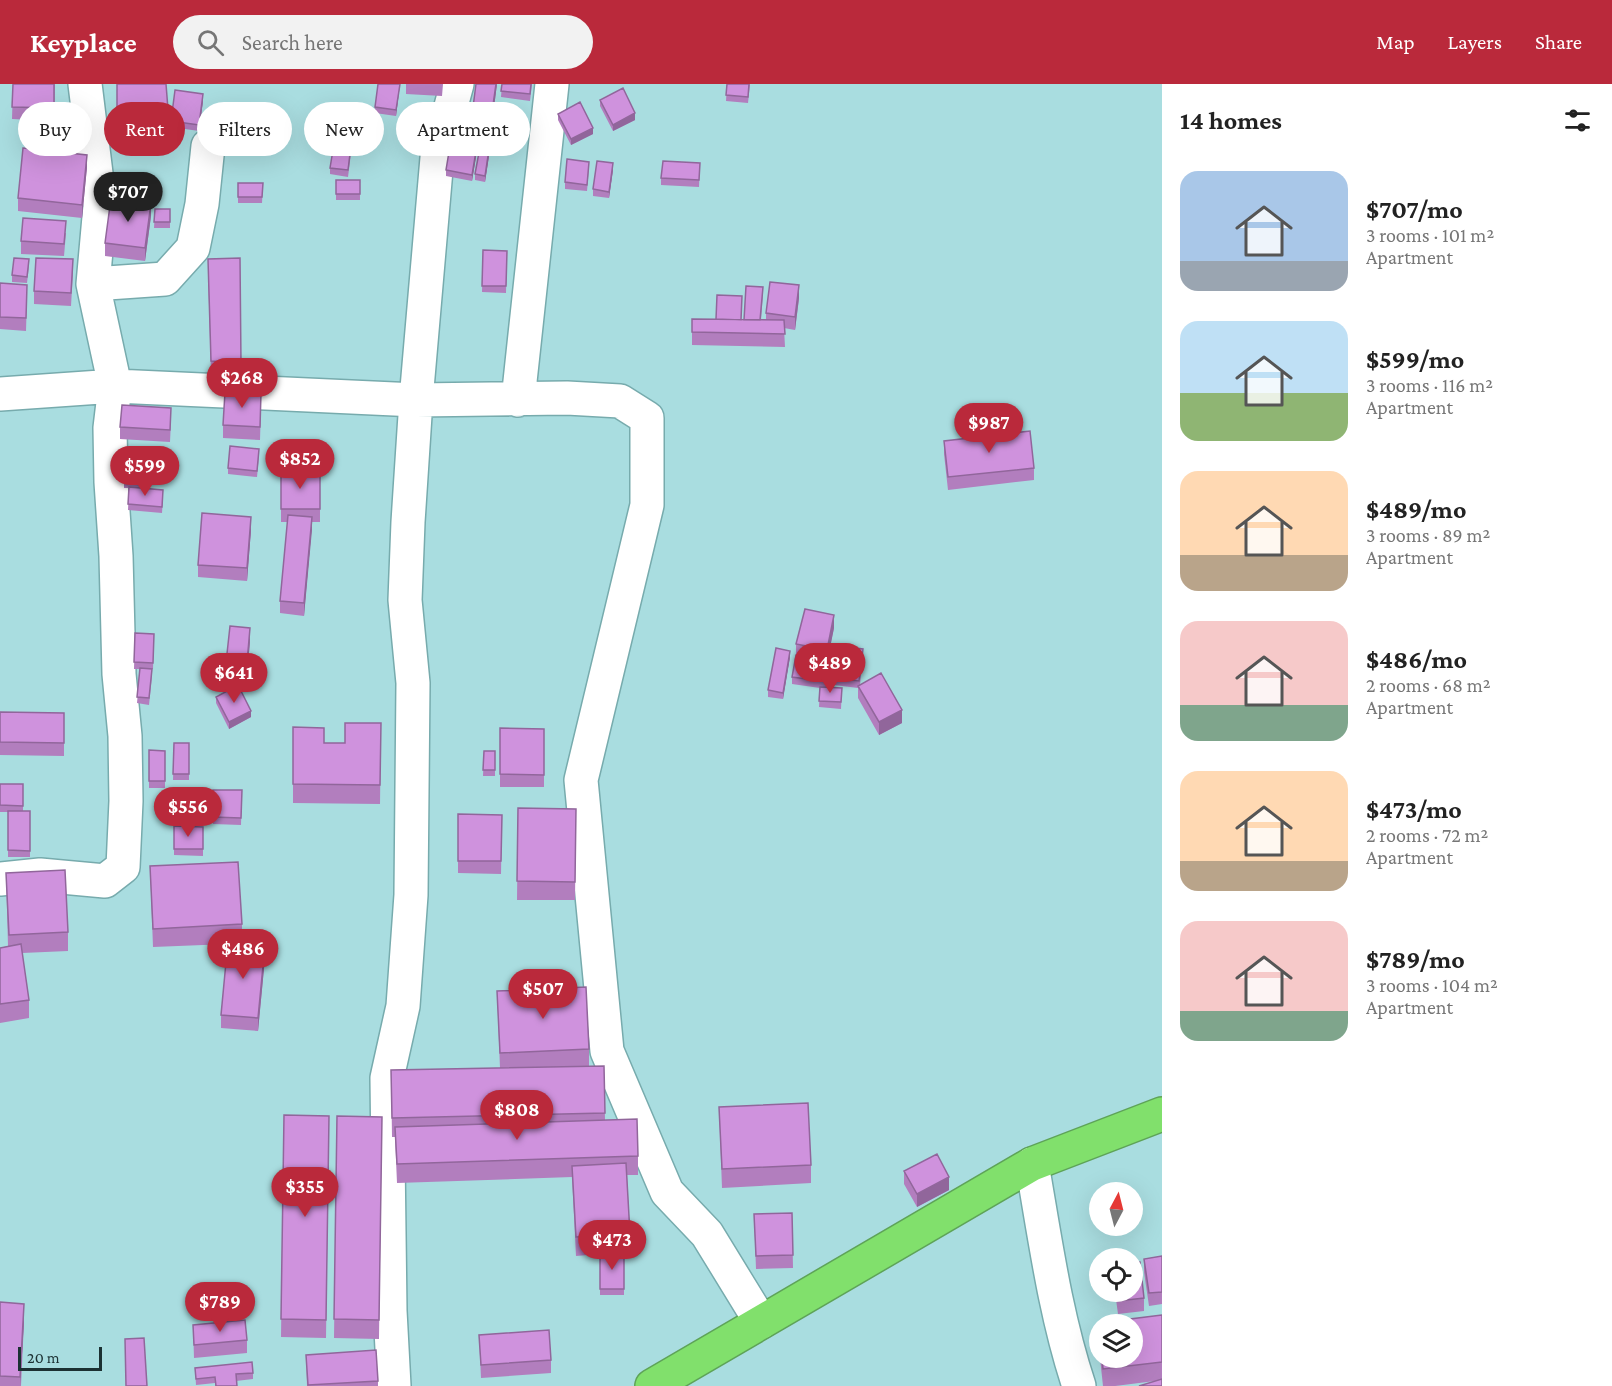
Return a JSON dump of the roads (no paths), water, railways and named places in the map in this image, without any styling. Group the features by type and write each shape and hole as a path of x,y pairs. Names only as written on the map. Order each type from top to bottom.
{"highway":[{"path":"652,1386 1032,1164 1162,1114"}],"street":[{"path":"0,879 40,875 105,880 123,867 125,736 119,674 116,556 111,482 111,428 115,386 93,284 100,206 85,84"},
{"path":"393,1386 387,1078 403,1006 411,896 413,683 405,600 416,400 437,158 457,84"},
{"path":"518,400 552,84"},
{"path":"93,284 165,279 193,248 202,204 207,156"},
{"path":"0,393 115,386 416,400 620,401 647,418 647,505 582,780 607,1051 666,1192 707,1234 761,1322"},
{"path":"1032,1164 1068,1353 1079,1386"}]}
